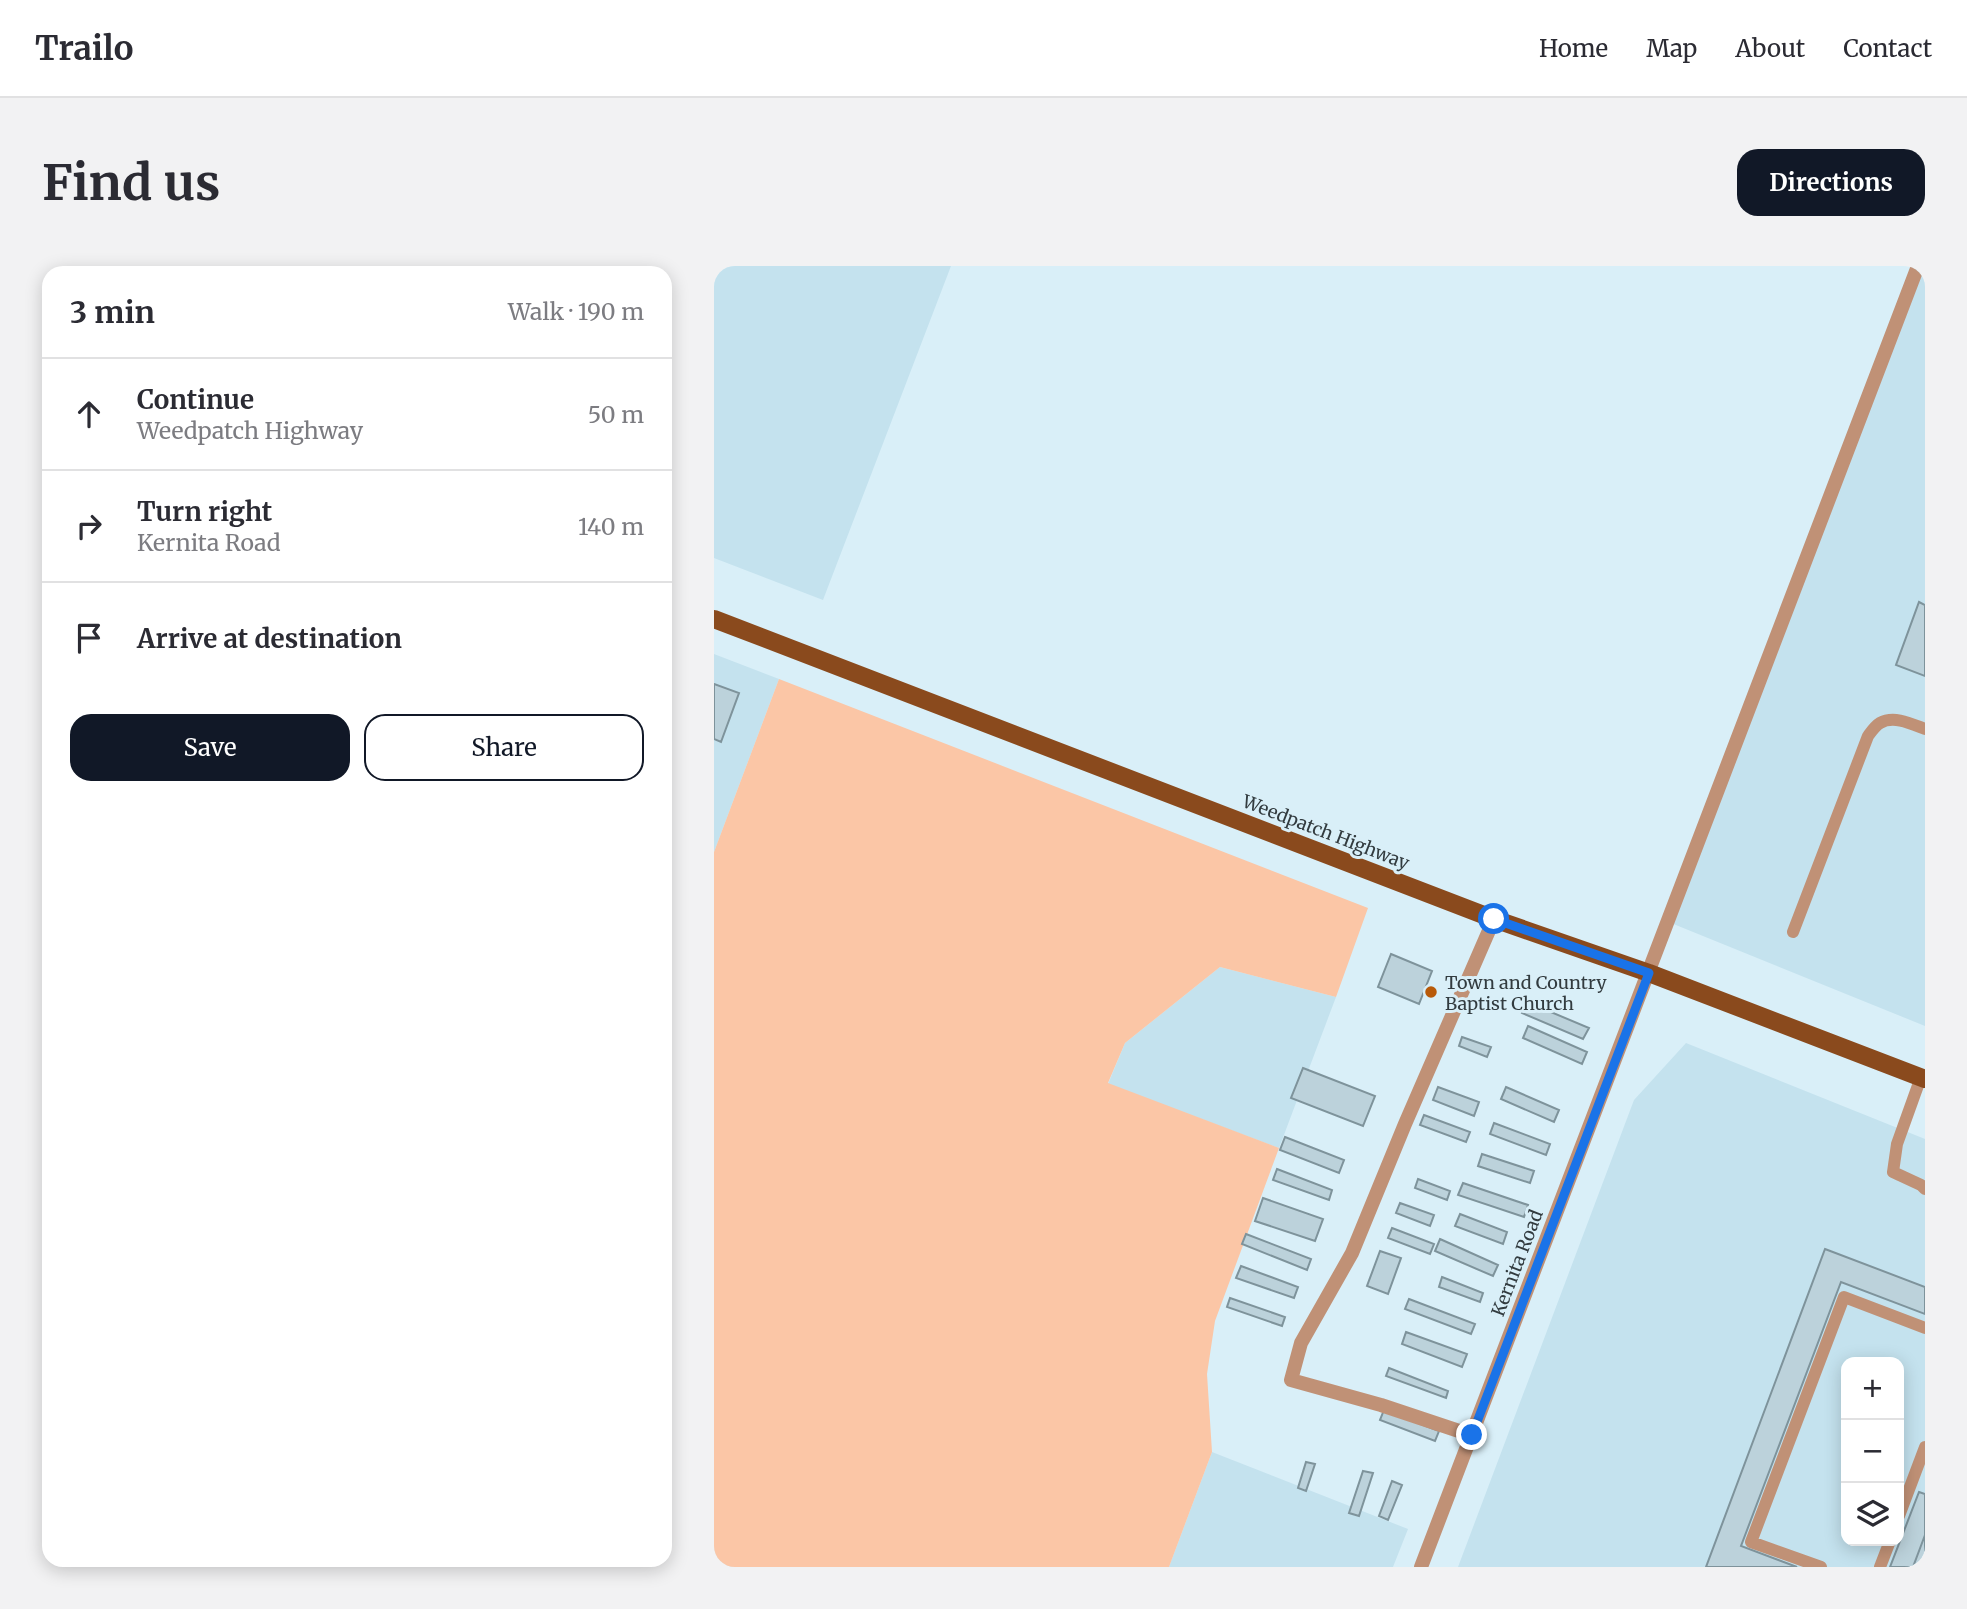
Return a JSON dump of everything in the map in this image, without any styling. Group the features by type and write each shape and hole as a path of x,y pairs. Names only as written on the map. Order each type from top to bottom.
{"main road":[{"name":"Weedpatch Highway","path":"714,619 1494,919 1649,973 1923,1078"}],"street":[{"name":"Kernita Road","path":"1421,1567 1918,266"},
{"path":"1472,1435 1381,1405 1291,1380 1301,1343 1352,1253 1494,919"}],"lane":[{"path":"1793,932 1868,736 1880,723 1891,720 1906,721 1925,729"},
{"path":"1923,1078 1897,1144 1893,1172 1925,1189"},
{"path":"1821,1567 1751,1542 1844,1297 1925,1328"},
{"path":"1904,1504 1923,1456"},
{"path":"1880,1567 1888,1546"}],"shaded area":[{"path":"714,266 951,266 823,600 714,558"},
{"path":"1916,266 1925,266 1925,1026 1666,921"},
{"path":"714,654 779,679 714,852"},
{"path":"779,679 1368,908 1336,997 1220,967 1125,1043 1108,1083 1279,1148 1215,1321 1207,1374 1212,1452 1169,1567 714,1567 714,852"},
{"path":"1220,967 1336,997 1279,1148 1108,1084 1125,1043"},
{"path":"1686,1043 1925,1139 1925,1567 1458,1567 1634,1100"},
{"path":"1212,1452 1408,1529 1393,1567 1169,1567"}],"building":[{"path":"1919,602 1925,605 1925,676 1896,665"},
{"path":"714,684 739,693 721,742 714,739"},
{"path":"1391,954 1432,971 1419,1004 1378,987"},
{"path":"1527,1002 1589,1028 1583,1039 1522,1013"},
{"path":"1528,1026 1587,1052 1582,1064 1523,1038"},
{"path":"1462,1037 1491,1047 1487,1057 1459,1046"},
{"path":"1303,1068 1375,1096 1363,1126 1291,1098"},
{"path":"1438,1087 1479,1102 1474,1116 1433,1100"},
{"path":"1506,1087 1559,1110 1554,1122 1501,1099"},
{"path":"1424,1115 1470,1132 1466,1142 1420,1125"},
{"path":"1494,1123 1550,1144 1546,1155 1490,1134"},
{"path":"1285,1137 1344,1160 1339,1173 1280,1150"},
{"path":"1482,1154 1534,1171 1530,1183 1478,1166"},
{"path":"1277,1169 1332,1190 1329,1200 1273,1180"},
{"path":"1418,1179 1450,1191 1447,1200 1415,1188"},
{"path":"1463,1183 1528,1205 1524,1217 1458,1195"},
{"path":"1263,1198 1323,1219 1315,1241 1255,1221"},
{"path":"1400,1203 1434,1215 1430,1226 1396,1213"},
{"path":"1460,1214 1507,1232 1503,1244 1455,1226"},
{"path":"1392,1228 1434,1244 1430,1254 1388,1238"},
{"path":"1246,1234 1311,1259 1307,1270 1242,1244"},
{"path":"1440,1239 1498,1265 1493,1276 1435,1251"},
{"path":"1825,1249 1925,1287 1925,1314 1841,1282 1741,1546 1797,1567 1706,1567"},
{"path":"1380,1251 1401,1258 1388,1294 1367,1286"},
{"path":"1241,1266 1298,1287 1294,1298 1236,1278"},
{"path":"1442,1277 1483,1293 1480,1302 1439,1287"},
{"path":"1230,1298 1285,1317 1282,1326 1227,1307"},
{"path":"1409,1299 1475,1324 1471,1334 1405,1309"},
{"path":"1406,1332 1467,1354 1462,1367 1402,1344"},
{"path":"1389,1368 1448,1391 1446,1398 1386,1376"},
{"path":"1384,1410 1439,1431 1435,1441 1380,1420"},
{"path":"1306,1462 1315,1464 1306,1491 1298,1488"},
{"path":"1363,1471 1373,1473 1359,1516 1349,1513"},
{"path":"1392,1481 1402,1485 1388,1520 1379,1516"},
{"path":"1919,1492 1925,1494 1925,1535 1913,1567 1890,1567 1898,1546 1904,1546 1904,1531"},
{"path":"1925,1535 1925,1567 1913,1567"}],"place":[{"name":"Town and Country Baptist Church","path":"1431,992"}],"route":[{"path":"1472,1435 1649,973 1494,919"}]}
